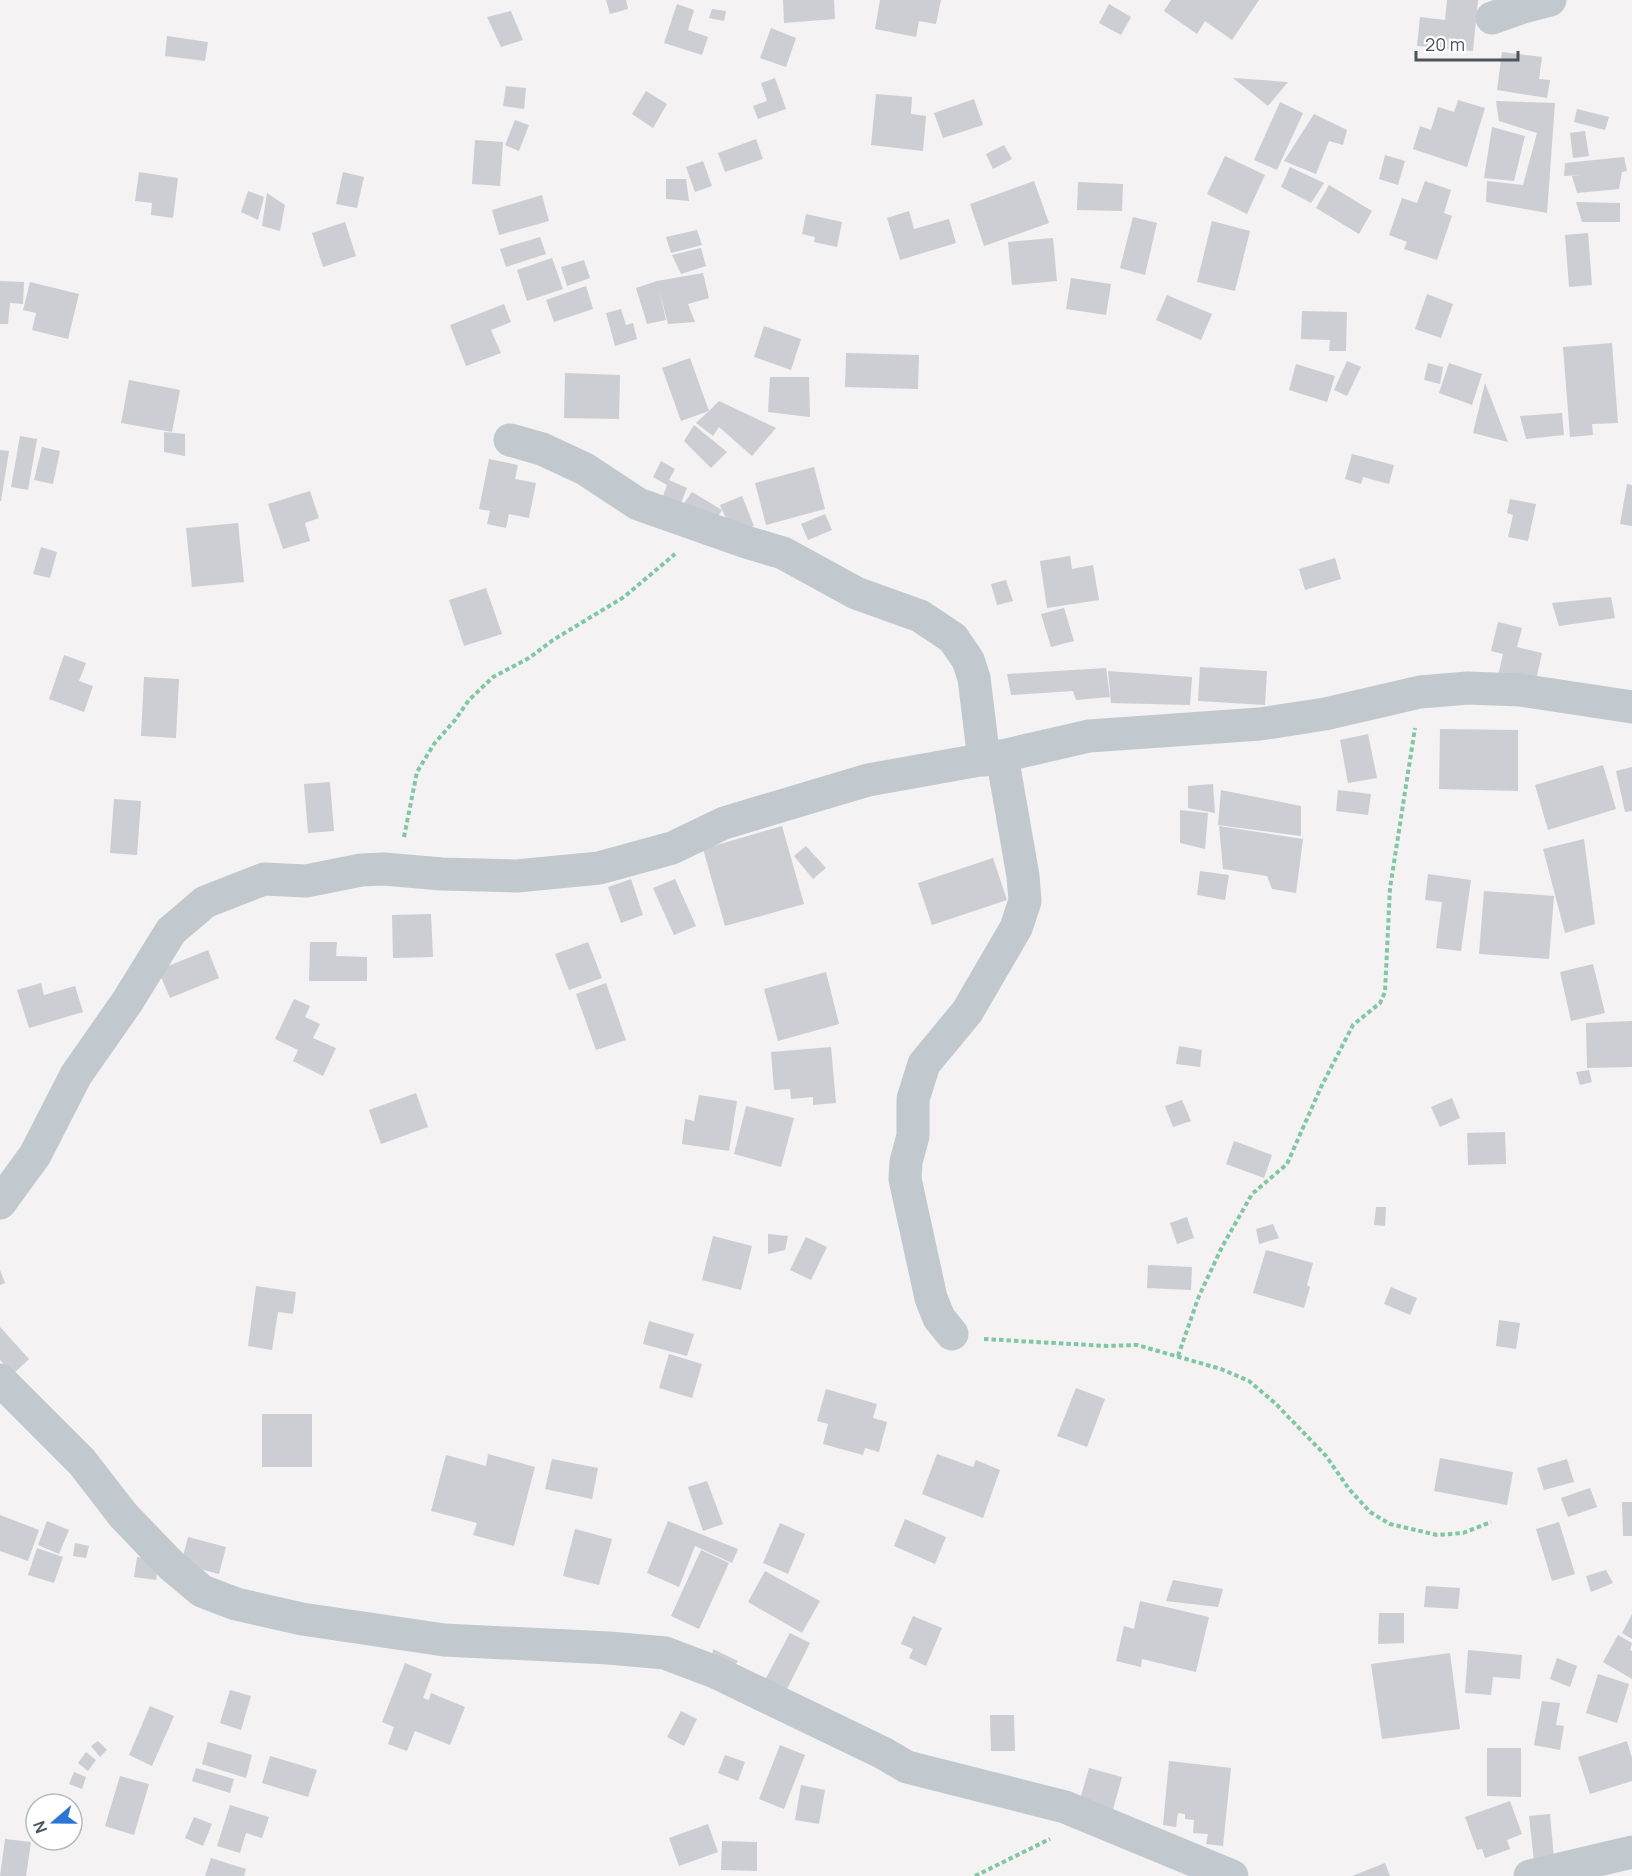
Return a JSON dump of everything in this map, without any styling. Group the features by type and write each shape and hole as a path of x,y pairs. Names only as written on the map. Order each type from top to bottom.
{"street":[{"path":"1492,18 1550,0"},
{"path":"510,440 542,449 585,469 638,504 783,553 856,593 920,616 953,638 968,660 1023,876 1025,901 1016,928 967,1012 924,1064 913,1099 913,1136 906,1162 905,1179 932,1298 939,1318 952,1334"},
{"path":"0,1203 35,1155 76,1074 127,1002 171,931 205,902 264,879 306,881 361,870 517,876 599,868 672,848 724,823 868,780 993,758 1089,736 1260,724 1325,714 1420,692 1468,688 1520,690 1632,707"},
{"path":"0,1380 82,1462 123,1515 172,1566 202,1591 236,1604 302,1619 444,1640 609,1647 665,1653 715,1672 883,1753 907,1767 1065,1807 1232,1876"},
{"path":"1530,1876 1632,1852"}],"path":[{"path":"395,870 417,772 434,744 470,700 493,677 529,658 553,640 624,597 705,528"},
{"path":"1178,1356 1199,1296 1222,1247 1252,1194 1287,1164 1321,1087 1353,1025 1380,1003 1385,992 1390,888 1420,692"},
{"path":"952,1334 964,1338 1107,1346 1137,1345 1221,1369 1249,1381 1275,1403 1326,1456 1349,1489 1370,1512 1390,1524 1437,1535 1463,1533 1491,1522"},
{"path":"975,1876 1094,1818"}],"building":[{"path":"606,0 626,0 628,9 610,14"},
{"path":"783,0 834,0 835,19 784,23"},
{"path":"880,0 941,0 936,24 919,21 916,37 875,29"},
{"path":"1171,0 1259,0 1232,40 1205,21 1197,34 1164,11"},
{"path":"1447,0 1478,0 1473,51 1417,46 1420,17 1445,20"},
{"path":"677,4 694,10 688,30 708,37 702,55 664,43"},
{"path":"1109,4 1131,17 1121,35 1099,23"},
{"path":"712,9 726,11 724,21 709,18"},
{"path":"511,11 523,40 501,47 487,17"},
{"path":"771,28 796,38 786,67 760,58"},
{"path":"167,36 208,42 205,61 165,56"},
{"path":"1502,52 1542,57 1539,79 1550,80 1547,98 1497,90"},
{"path":"775,78 786,109 758,119 753,106 767,101 761,83"},
{"path":"1233,78 1288,82 1268,106"},
{"path":"506,86 526,88 524,109 503,106"},
{"path":"646,91 667,104 653,128 632,114"},
{"path":"876,94 912,97 911,114 926,116 923,151 871,145"},
{"path":"974,99 983,125 943,138 934,113"},
{"path":"1458,100 1485,108 1467,167 1413,149 1420,126 1431,130 1438,107 1454,112"},
{"path":"1496,101 1555,103 1547,213 1486,202 1487,181 1523,185 1537,133 1499,121"},
{"path":"1280,102 1303,113 1277,170 1254,160"},
{"path":"1577,109 1609,117 1605,130 1574,122"},
{"path":"1314,114 1347,130 1343,145 1329,141 1316,174 1284,161"},
{"path":"515,120 529,125 519,151 505,145"},
{"path":"1492,127 1525,136 1514,181 1484,178"},
{"path":"1585,131 1589,156 1573,158 1570,133"},
{"path":"756,139 763,159 725,172 718,153"},
{"path":"475,140 503,142 500,186 472,184"},
{"path":"1004,145 1012,159 993,169 986,154"},
{"path":"1385,155 1405,161 1398,185 1379,179"},
{"path":"1225,156 1265,175 1247,214 1207,194"},
{"path":"1624,157 1627,171 1622,172 1619,189 1577,193 1572,176 1581,175 1564,176 1565,163"},
{"path":"703,161 712,186 695,192 686,167"},
{"path":"1290,167 1324,183 1311,203 1281,187"},
{"path":"139,172 178,178 173,218 151,215 152,203 135,201"},
{"path":"343,172 364,177 357,208 336,204"},
{"path":"666,179 686,179 689,201 666,199"},
{"path":"1034,181 1049,223 984,246 970,204"},
{"path":"1425,181 1451,190 1444,213 1452,216 1437,260 1404,249 1407,242 1389,235 1402,198 1417,203"},
{"path":"1078,182 1123,184 1122,211 1077,210"},
{"path":"1329,185 1372,211 1359,234 1316,208"},
{"path":"248,191 264,197 258,220 241,212"},
{"path":"267,193 285,205 280,231 262,226"},
{"path":"542,195 549,221 499,235 492,210"},
{"path":"1576,202 1620,203 1620,222 1582,222"},
{"path":"909,211 914,229 949,219 956,243 900,260 887,218"},
{"path":"806,214 842,222 837,247 814,242 815,237 802,234"},
{"path":"1133,217 1157,223 1145,275 1120,268"},
{"path":"1212,221 1250,231 1235,291 1197,282"},
{"path":"345,222 356,256 323,267 312,233"},
{"path":"697,230 702,245 671,253 666,237"},
{"path":"1588,233 1592,285 1569,287 1565,235"},
{"path":"540,237 546,254 506,267 500,249"},
{"path":"1053,238 1057,281 1012,285 1008,242"},
{"path":"701,248 706,266 681,274 672,255"},
{"path":"552,258 563,289 527,301 517,270"},
{"path":"584,260 590,278 567,286 561,267"},
{"path":"703,273 709,298 688,304 695,322 668,324 659,289 666,320 647,324 636,288 657,281"},
{"path":"1071,278 1111,284 1106,315 1066,309"},
{"path":"0,281 24,282 23,304 10,303 8,324 0,324"},
{"path":"30,282 79,294 68,339 32,330 36,313 23,310"},
{"path":"586,286 593,309 554,322 546,300"},
{"path":"1427,294 1453,304 1441,338 1415,329"},
{"path":"1167,295 1212,314 1201,340 1156,320"},
{"path":"504,304 511,322 491,330 501,353 466,366 450,325"},
{"path":"621,309 626,325 633,323 637,339 615,346 606,313"},
{"path":"1302,311 1347,312 1346,351 1329,351 1330,340 1301,339"},
{"path":"764,326 801,339 791,370 754,357"},
{"path":"1612,343 1618,423 1592,424 1593,435 1570,437 1563,347"},
{"path":"846,353 919,355 918,389 845,387"},
{"path":"690,358 709,411 681,421 662,368"},
{"path":"1347,361 1361,367 1347,396 1334,390"},
{"path":"1428,363 1443,367 1440,384 1424,380"},
{"path":"1449,363 1482,374 1472,405 1439,393"},
{"path":"1296,364 1335,376 1327,402 1289,390"},
{"path":"565,373 620,375 619,419 564,418"},
{"path":"770,377 809,377 810,417 768,412"},
{"path":"129,380 180,390 172,432 121,423"},
{"path":"1485,383 1508,442 1473,433"},
{"path":"719,401 776,428 752,456 719,427 713,436 696,423"},
{"path":"1562,413 1564,435 1526,439 1520,416"},
{"path":"694,425 727,452 711,468 684,441"},
{"path":"164,432 185,434 185,456 164,452"},
{"path":"20,436 37,439 28,490 11,487"},
{"path":"42,447 60,451 53,484 34,480"},
{"path":"0,450 9,451 1,501 0,501"},
{"path":"1352,454 1394,465 1389,484 1363,477 1361,484 1345,479"},
{"path":"489,459 518,465 515,479 536,483 529,518 509,514 506,528 487,524 490,511 479,509"},
{"path":"661,461 675,469 669,480 687,488 681,503 663,496 667,485 653,477"},
{"path":"814,467 825,509 766,525 755,483"},
{"path":"1627,484 1632,485 1632,526 1620,524"},
{"path":"310,491 319,518 305,523 310,541 283,549 268,504"},
{"path":"692,492 722,510 713,525 682,506"},
{"path":"742,496 754,526 733,534 720,505"},
{"path":"1510,499 1536,504 1528,541 1508,537 1513,515 1507,513"},
{"path":"825,514 832,530 808,540 801,524"},
{"path":"238,523 244,582 192,587 186,528"},
{"path":"41,547 57,552 50,578 33,574"},
{"path":"1070,556 1072,569 1093,565 1099,600 1047,608 1040,561"},
{"path":"1335,558 1341,579 1305,590 1299,569"},
{"path":"1006,580 1013,601 997,605 991,584"},
{"path":"486,588 502,634 464,646 449,600"},
{"path":"1611,597 1615,618 1559,626 1552,603"},
{"path":"1064,608 1074,641 1051,647 1041,614"},
{"path":"1498,622 1522,628 1517,647 1542,653 1535,685 1498,676 1503,654 1491,651"},
{"path":"64,655 86,663 79,681 93,686 84,712 49,699"},
{"path":"1200,667 1267,671 1265,705 1198,701"},
{"path":"1106,668 1110,697 1076,700 1073,691 1011,695 1007,674"},
{"path":"1108,671 1192,677 1190,705 1111,703"},
{"path":"144,677 179,679 176,738 141,736"},
{"path":"1440,729 1518,730 1518,791 1439,789"},
{"path":"1368,734 1377,778 1348,783 1340,740"},
{"path":"1603,765 1616,809 1548,830 1535,785"},
{"path":"1632,767 1632,811 1625,812 1616,771"},
{"path":"330,782 334,831 308,833 304,784"},
{"path":"1213,784 1215,813 1188,808 1188,786"},
{"path":"1221,790 1301,806 1301,836 1218,825"},
{"path":"1338,790 1371,794 1368,815 1336,811"},
{"path":"114,799 141,801 137,855 110,853"},
{"path":"1180,810 1208,813 1205,849 1180,843"},
{"path":"782,826 804,904 725,926 703,849"},
{"path":"1219,826 1303,839 1296,893 1272,889 1267,876 1223,869"},
{"path":"1584,839 1595,924 1565,933 1543,849"},
{"path":"806,846 826,868 813,879 794,856"},
{"path":"993,858 1007,900 932,925 918,883"},
{"path":"1200,871 1229,875 1225,900 1197,895"},
{"path":"1428,874 1471,880 1461,951 1436,948 1442,902 1425,900"},
{"path":"631,879 643,915 621,923 608,887"},
{"path":"675,879 696,926 674,935 653,888"},
{"path":"1484,891 1554,896 1549,959 1479,954"},
{"path":"431,914 433,957 393,958 392,915"},
{"path":"310,942 337,942 336,956 367,957 367,981 309,981"},
{"path":"588,942 602,978 569,990 555,954"},
{"path":"208,950 219,978 170,998 158,970"},
{"path":"1593,964 1605,1013 1571,1021 1560,972"},
{"path":"826,972 839,1024 778,1041 764,989"},
{"path":"41,983 44,995 75,986 83,1012 29,1028 17,990"},
{"path":"606,983 626,1040 596,1050 576,994"},
{"path":"294,999 310,1006 305,1017 320,1024 313,1038 336,1048 323,1076 293,1061 298,1050 275,1039"},
{"path":"1632,1021 1632,1067 1587,1068 1586,1023"},
{"path":"1179,1046 1202,1050 1200,1067 1176,1064"},
{"path":"831,1047 836,1103 813,1105 813,1097 791,1099 790,1089 774,1090 771,1052"},
{"path":"1589,1070 1592,1082 1580,1085 1576,1072"},
{"path":"416,1093 428,1127 381,1144 369,1110"},
{"path":"699,1095 737,1101 729,1151 682,1144 685,1119 694,1121"},
{"path":"1452,1098 1460,1118 1440,1127 1431,1107"},
{"path":"1182,1100 1191,1121 1173,1127 1165,1106"},
{"path":"746,1106 794,1118 781,1167 734,1154"},
{"path":"1505,1132 1506,1164 1468,1165 1467,1133"},
{"path":"1234,1141 1272,1155 1264,1178 1226,1164"},
{"path":"1376,1207 1386,1207 1385,1226 1374,1225"},
{"path":"1187,1217 1194,1238 1177,1244 1170,1223"},
{"path":"1273,1224 1279,1238 1259,1244 1256,1229"},
{"path":"768,1234 788,1236 785,1250 768,1254"},
{"path":"713,1236 752,1246 741,1290 702,1280"},
{"path":"806,1237 827,1247 811,1280 790,1270"},
{"path":"1266,1250 1313,1263 1304,1308 1253,1293"},
{"path":"1148,1265 1192,1267 1191,1290 1147,1288"},
{"path":"0,1270 5,1283 0,1285"},
{"path":"256,1286 296,1292 293,1314 278,1312 272,1350 248,1346"},
{"path":"1391,1287 1417,1298 1410,1315 1384,1304"},
{"path":"1499,1320 1520,1323 1516,1349 1496,1346"},
{"path":"649,1321 694,1334 687,1356 643,1344"},
{"path":"0,1327 29,1359 13,1374 0,1360"},
{"path":"669,1354 702,1364 692,1398 659,1388"},
{"path":"1076,1388 1105,1399 1087,1447 1057,1436"},
{"path":"826,1389 877,1404 873,1418 887,1422 879,1452 865,1448 863,1455 823,1444 828,1424 817,1421"},
{"path":"262,1414 312,1414 312,1467 262,1467"},
{"path":"488,1454 535,1467 514,1546 473,1535 477,1523 431,1511 446,1455 486,1466"},
{"path":"937,1454 973,1467 976,1460 1000,1470 983,1518 922,1494"},
{"path":"1440,1458 1513,1472 1507,1505 1434,1491"},
{"path":"552,1459 598,1468 592,1499 545,1489"},
{"path":"1567,1459 1574,1482 1544,1490 1537,1468"},
{"path":"707,1481 723,1524 703,1531 688,1487"},
{"path":"1590,1488 1597,1507 1568,1517 1561,1498"},
{"path":"1622,1502 1632,1502 1632,1536 1623,1536"},
{"path":"0,1515 39,1530 28,1561 0,1551"},
{"path":"905,1519 946,1537 935,1564 894,1546"},
{"path":"47,1521 69,1530 59,1554 38,1545"},
{"path":"668,1521 738,1549 732,1563 695,1546 679,1587 647,1573"},
{"path":"1559,1522 1575,1574 1552,1581 1536,1529"},
{"path":"780,1523 805,1534 788,1574 763,1563"},
{"path":"575,1529 612,1539 599,1585 563,1576"},
{"path":"188,1537 226,1547 219,1574 181,1564"},
{"path":"75,1543 89,1546 86,1558 73,1556"},
{"path":"37,1548 63,1557 54,1583 28,1575"},
{"path":"701,1550 729,1563 699,1629 671,1616"},
{"path":"137,1557 159,1560 156,1580 134,1577"},
{"path":"1606,1570 1613,1583 1591,1592 1586,1576"},
{"path":"765,1571 820,1601 802,1633 748,1602"},
{"path":"1173,1580 1223,1589 1218,1607 1166,1601"},
{"path":"1426,1586 1460,1588 1458,1609 1424,1607"},
{"path":"1140,1601 1209,1617 1196,1672 1142,1659 1141,1667 1116,1661 1124,1626 1134,1629"},
{"path":"1379,1613 1404,1613 1404,1643 1378,1644"},
{"path":"1632,1614 1632,1639 1622,1633"},
{"path":"913,1616 942,1628 926,1666 909,1658 913,1649 901,1644"},
{"path":"790,1633 810,1643 786,1691 765,1680"},
{"path":"1618,1635 1632,1643 1630,1650 1632,1651 1632,1679 1603,1662"},
{"path":"713,1649 738,1661 734,1667 712,1659"},
{"path":"1468,1650 1522,1655 1520,1679 1493,1677 1491,1695 1465,1693"},
{"path":"1450,1653 1460,1729 1382,1739 1371,1664"},
{"path":"1557,1658 1577,1666 1570,1687 1550,1679"},
{"path":"405,1663 432,1674 423,1698 429,1700 431,1693 465,1707 450,1745 415,1731 407,1751 388,1744 394,1727 382,1722"},
{"path":"1598,1674 1629,1684 1617,1723 1586,1713"},
{"path":"230,1690 251,1696 241,1730 220,1723"},
{"path":"1542,1701 1560,1703 1556,1725 1564,1726 1560,1750 1534,1745"},
{"path":"150,1706 174,1716 152,1766 129,1755"},
{"path":"681,1711 697,1719 684,1746 667,1737"},
{"path":"990,1715 1014,1715 1015,1751 991,1751"},
{"path":"98,1741 107,1750 100,1757 91,1746"},
{"path":"1627,1741 1632,1758 1632,1781 1590,1794 1578,1757"},
{"path":"208,1742 252,1755 246,1778 202,1764"},
{"path":"780,1745 805,1755 784,1809 759,1799"},
{"path":"1487,1748 1521,1748 1521,1797 1487,1796"},
{"path":"86,1752 96,1760 88,1771 78,1763"},
{"path":"725,1755 745,1762 738,1781 718,1773"},
{"path":"270,1756 317,1770 308,1797 262,1783"},
{"path":"1169,1761 1231,1768 1223,1846 1206,1844 1208,1834 1193,1833 1194,1820 1185,1819 1185,1814 1178,1813 1176,1827 1163,1825"},
{"path":"196,1768 234,1779 230,1793 192,1781"},
{"path":"1089,1768 1122,1777 1112,1813 1079,1803"},
{"path":"74,1772 86,1777 82,1789 69,1784"},
{"path":"120,1776 149,1784 134,1835 105,1826"},
{"path":"801,1785 825,1790 819,1824 795,1820"},
{"path":"1510,1801 1522,1834 1507,1840 1510,1849 1485,1858 1482,1849 1477,1850 1465,1817"},
{"path":"230,1805 269,1817 262,1838 246,1833 240,1853 217,1846"},
{"path":"1550,1814 1554,1859 1534,1861 1529,1816"},
{"path":"194,1817 212,1824 203,1846 185,1838"},
{"path":"708,1824 718,1852 679,1866 669,1838"},
{"path":"5,1839 24,1841 24,1852 30,1852 26,1876 0,1876"},
{"path":"722,1841 757,1842 757,1871 721,1870"},
{"path":"211,1858 246,1869 244,1876 205,1876"},
{"path":"1385,1863 1390,1876 1352,1876"}]}
